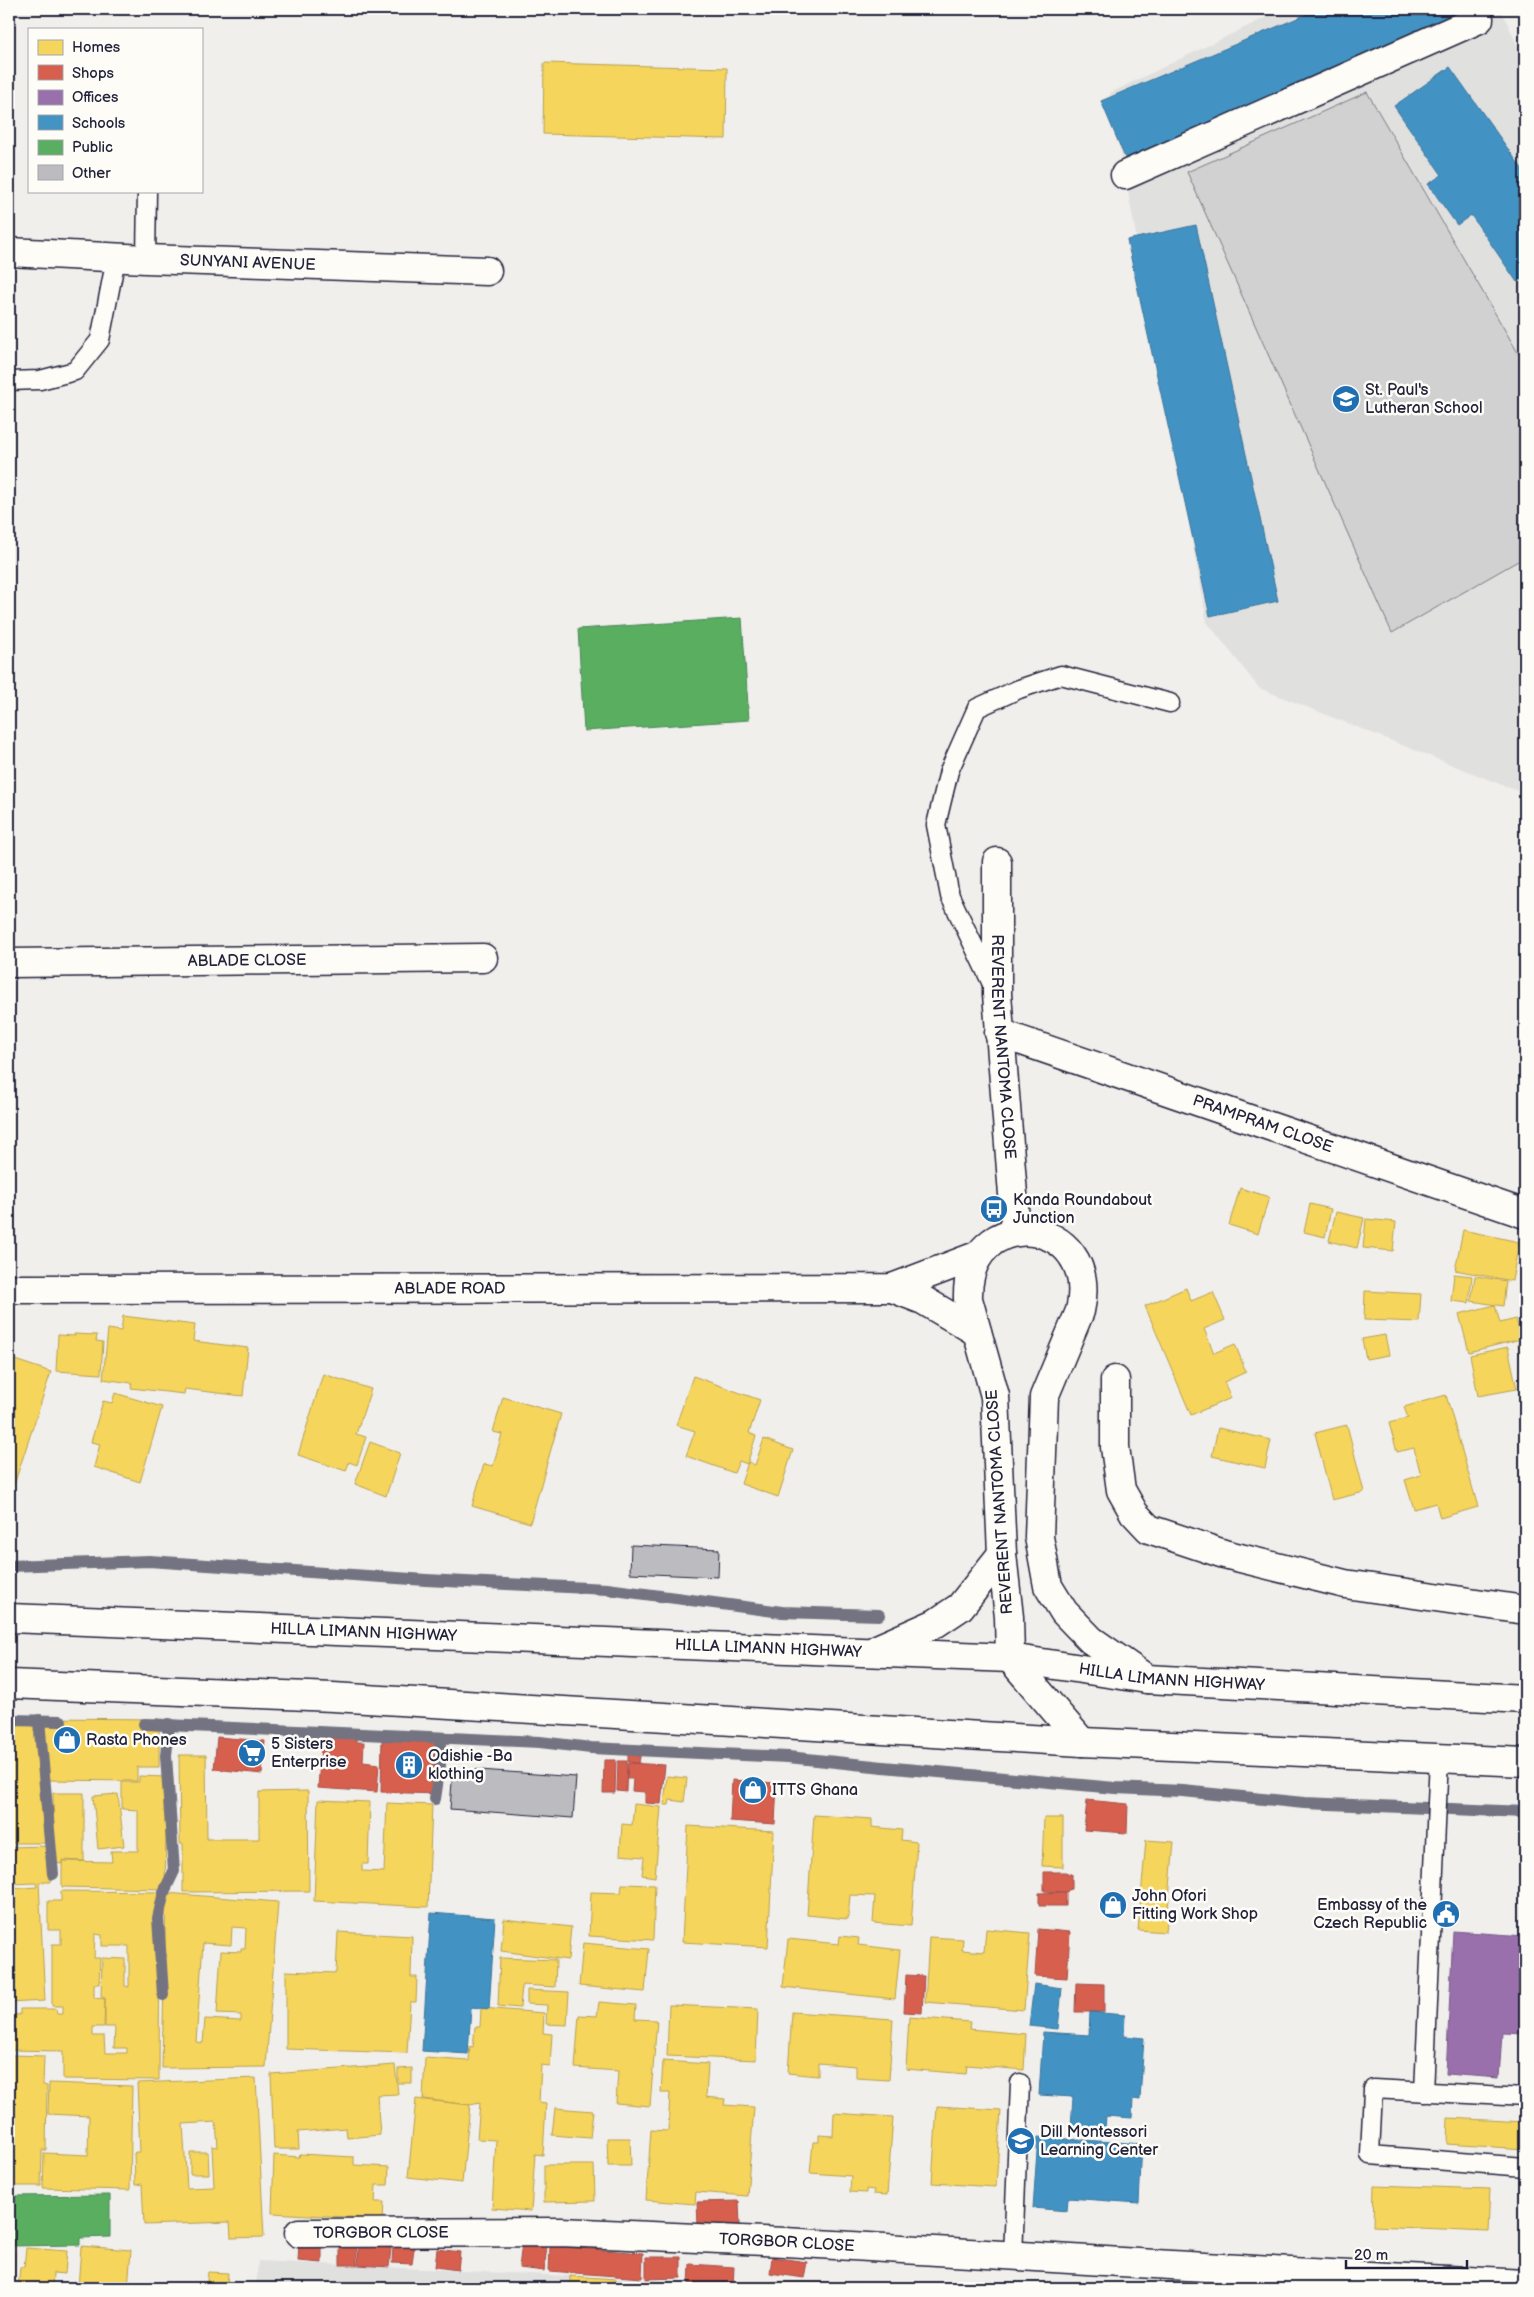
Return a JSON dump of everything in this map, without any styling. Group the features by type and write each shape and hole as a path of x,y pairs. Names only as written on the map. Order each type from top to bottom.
{"street":[{"path":"1125,175 1479,18 1476,9"},
{"name":"SUNYANI AVENUE","path":"9,252 116,258 487,271"},
{"name":"REVERENT NANTOMA CLOSE","path":"998,862 997,994 1016,1232"},
{"name":"ABLADE CLOSE","path":"9,963 483,958"},
{"name":"PRAMPRAM CLOSE","path":"999,1034 1525,1214"},
{"name":"REVERENT NANTOMA CLOSE","path":"1010,1658 1009,1617 1002,1554 995,1396 968,1299 968,1283 971,1268 989,1244 1002,1236 1016,1232 1031,1232 1046,1235 1060,1242 1071,1253 1079,1266 1083,1280 1083,1296 1080,1311 1044,1397 1039,1537 1048,1586 1064,1612 1091,1640 1147,1679"},
{"name":"ABLADE ROAD","path":"9,1289 892,1288 979,1255"},
{"name":"ABLADE ROAD","path":"892,1288 923,1300 977,1332"},
{"path":"1114,1380 1115,1447 1122,1490 1134,1513 1149,1529 1224,1554 1344,1584 1525,1610"},
{"path":"871,1652 936,1623 960,1607 1002,1554"},
{"name":"HILLA LIMANN HIGHWAY","path":"9,1618 1010,1658 1147,1679 1525,1699"},
{"path":"1010,1658 1082,1742"},
{"path":"9,1684 333,1697 1082,1742 1525,1762"},
{"name":"TORGBOR CLOSE","path":"299,2233 561,2232 785,2242 1525,2284"},
{"path":"1229,2288 1247,2279 1272,2271"}],"lane":[{"path":"146,259 147,192"},
{"path":"9,381 40,380 75,371 100,340 116,258"},
{"path":"997,994 950,896 936,825 949,771 977,708 1019,689 1061,676 1170,703"},
{"path":"1424,2092 1439,1758"},
{"path":"1013,2256 1020,2083"},
{"path":"1525,2097 1373,2089 1370,2155 1525,2167"}],"shaded area":[{"name":"St. Paul's Lutheran School","path":"1283,9 1501,9 1525,62 1525,794 1259,688 1207,622 1110,93"},
{"path":"1367,92 1525,365 1525,557 1392,633 1187,172"},
{"path":"258,2261 632,2279 632,2288 256,2288"}],"building: Homes":[{"path":"544,63 727,68 726,139 543,134"},
{"path":"1240,1188 1269,1197 1258,1234 1229,1225"},
{"path":"1310,1204 1331,1209 1325,1237 1304,1232"},
{"path":"1336,1212 1364,1218 1357,1248 1329,1241"},
{"path":"1366,1219 1396,1222 1393,1251 1363,1248"},
{"path":"1463,1230 1519,1242 1512,1281 1455,1270"},
{"path":"1454,1274 1472,1276 1469,1303 1451,1301"},
{"path":"1475,1276 1506,1281 1503,1306 1471,1301"},
{"path":"1186,1288 1191,1301 1213,1292 1225,1320 1204,1329 1214,1353 1235,1344 1246,1372 1224,1382 1231,1398 1191,1415 1145,1306"},
{"path":"1365,1291 1421,1294 1419,1322 1364,1320"},
{"path":"1495,1305 1500,1323 1516,1319 1521,1339 1469,1352 1459,1314"},
{"path":"123,1316 195,1325 193,1341 248,1348 243,1396 185,1389 184,1394 131,1388 132,1383 103,1379 108,1329 121,1331"},
{"path":"74,1334 97,1335 96,1341 103,1342 101,1374 56,1371 58,1335 75,1336"},
{"path":"1385,1335 1389,1355 1366,1359 1362,1339"},
{"path":"1525,1342 1525,1386 1518,1343"},
{"path":"1508,1347 1517,1389 1478,1396 1470,1355"},
{"path":"9,1358 51,1372 9,1500"},
{"path":"323,1374 371,1389 356,1434 366,1437 357,1465 349,1462 346,1471 298,1455"},
{"path":"693,1376 760,1400 749,1433 756,1436 747,1464 739,1461 734,1473 686,1456 695,1431 676,1425"},
{"path":"115,1393 162,1407 140,1482 94,1467 100,1444 91,1442 103,1401 112,1403"},
{"path":"1446,1395 1478,1507 1440,1518 1436,1503 1414,1509 1405,1480 1421,1475 1414,1448 1397,1452 1389,1423 1408,1418 1404,1407"},
{"path":"503,1397 561,1414 530,1523 472,1506 484,1464 493,1466 502,1434 493,1432"},
{"path":"1347,1425 1364,1492 1332,1500 1315,1433"},
{"path":"1218,1428 1271,1440 1265,1468 1212,1456"},
{"path":"764,1439 793,1450 778,1497 741,1484 748,1462 755,1465"},
{"path":"370,1442 400,1453 386,1496 355,1484"},
{"path":"45,1718 159,1719 159,1767 137,1767 137,1781 45,1780"},
{"path":"9,1722 34,1722 34,1731 38,1731 38,1761 41,1761 42,1778 44,1777 44,1804 48,1804 49,1843 9,1843"},
{"path":"179,1755 206,1755 207,1839 259,1839 259,1792 308,1791 309,1891 183,1892 183,1844 180,1844"},
{"path":"139,1776 167,1777 165,1889 62,1887 62,1861 112,1862 111,1851 138,1851 138,1810 122,1809 122,1782 139,1782"},
{"path":"667,1776 687,1778 684,1802 670,1800 669,1805 664,1805"},
{"path":"53,1793 84,1793 84,1861 62,1860 62,1864 54,1863"},
{"path":"118,1794 124,1846 98,1849 93,1796"},
{"path":"318,1800 370,1802 368,1864 362,1864 362,1871 384,1872 387,1803 432,1805 428,1907 314,1901"},
{"path":"634,1804 661,1807 655,1877 642,1875 644,1857 620,1855 622,1824 632,1825"},
{"path":"814,1815 872,1819 872,1827 902,1830 901,1840 917,1842 911,1926 873,1923 875,1896 850,1895 848,1919 807,1915"},
{"path":"1044,1818 1063,1818 1063,1867 1042,1866"},
{"path":"688,1826 774,1831 768,1947 682,1942"},
{"path":"1146,1840 1174,1842 1166,1932 1138,1930"},
{"path":"49,1846 51,1882 39,1882 45,2001 9,2003 9,1937 11,1935 9,1935 9,1889 37,1887 36,1883 11,1884 11,1887 9,1887 9,1847"},
{"path":"622,1884 655,1885 653,1940 589,1936 591,1892 621,1893"},
{"path":"61,1891 160,1892 159,2080 63,2079 63,2051 9,2050 9,2014 20,2015 20,2009 56,2009 57,2014 63,2014 63,2006 52,2006 52,1944 61,1944 61,1930 48,1930 48,1901 61,1901","holes":["95,1934 102,1935 102,1946 129,1946 129,1987 125,1986 125,1959 102,1958 101,1997 105,1999 94,1998 94,1984 99,1984 100,1958 94,1958","105,1999 105,2027 115,2027 114,2048 127,2048 127,2053 105,2053 104,2036 93,2036 93,2027 104,2027"]},
{"path":"166,1893 278,1902 266,2067 162,2068","holes":["232,1927 246,1928 245,1949 241,1949 241,1952 221,1951 217,2014 241,2015 241,2021 205,2019 203,2043 196,2042 203,1943 231,1945"]},
{"path":"504,1919 571,1927 568,1960 501,1951"},
{"path":"986,1929 1030,1933 1024,2010 925,2002 929,1937 963,1939 962,1950 984,1952"},
{"path":"338,1932 412,1936 411,1977 417,1977 416,2002 410,2002 407,2053 286,2049 286,1971 336,1973"},
{"path":"840,1936 859,1938 858,1945 900,1950 895,1999 783,1987 788,1939 839,1944"},
{"path":"583,1943 649,1949 645,1992 579,1986"},
{"path":"500,1958 556,1960 555,1987 522,1985 520,2008 498,2006"},
{"path":"527,1990 569,1992 567,2025 546,2024 547,2005 527,2004"},
{"path":"599,2002 636,2005 635,2019 657,2020 650,2106 616,2103 618,2071 575,2068 579,2015 597,2016"},
{"path":"669,2005 758,2009 756,2060 667,2056"},
{"path":"481,2008 544,2013 543,2033 552,2034 550,2066 541,2065 539,2102 546,2103 543,2155 535,2154 531,2211 492,2208 496,2140 477,2139 480,2103 470,2105 423,2099 425,2058 469,2061 470,2046 473,2047 475,2027 480,2027"},
{"path":"792,2012 893,2019 889,2080 856,2078 856,2066 818,2063 818,2076 788,2073"},
{"path":"909,2017 970,2022 969,2029 1026,2034 1024,2070 967,2065 966,2074 906,2069"},
{"path":"11,2055 44,2056 43,2085 47,2086 46,2150 42,2150 41,2186 9,2186"},
{"path":"663,2061 708,2064 706,2097 725,2099 724,2105 754,2107 747,2196 696,2192 695,2204 646,2200 651,2130 668,2131 670,2093 661,2093"},
{"path":"395,2065 398,2094 377,2095 380,2135 347,2138 346,2128 298,2132 299,2149 274,2149 271,2074"},
{"path":"412,2068 412,2083 398,2083 398,2069"},
{"path":"256,2078 264,2237 231,2238 230,2222 144,2225 142,2184 135,2185 134,2153 140,2153 137,2083","holes":["216,2122 218,2147 212,2146 214,2187 187,2188 183,2124"]},
{"path":"49,2083 132,2086 130,2190 43,2188 44,2153 88,2155 89,2116 48,2114"},
{"path":"416,2099 470,2105 462,2183 408,2177"},
{"path":"937,2106 1001,2110 996,2187 932,2183"},
{"path":"555,2108 593,2111 590,2138 552,2135"},
{"path":"834,2113 893,2117 887,2195 873,2194 874,2190 866,2189 866,2193 850,2192 851,2176 810,2173 813,2142 819,2142 819,2135 833,2136"},
{"path":"1448,2118 1525,2122 1525,2149 1447,2144"},
{"path":"607,2138 630,2138 631,2166 608,2166"},
{"path":"190,2152 208,2152 209,2174 190,2174"},
{"path":"300,2154 354,2157 354,2165 389,2167 388,2185 376,2185 375,2202 384,2202 383,2219 272,2213 274,2155 299,2157"},
{"path":"544,2165 594,2165 595,2201 544,2202"},
{"path":"1374,2185 1490,2189 1488,2231 1373,2226"},
{"path":"81,2246 131,2250 128,2288 78,2288"},
{"path":"26,2248 67,2251 65,2274 53,2273 52,2288 18,2288 20,2267 24,2267"},
{"path":"9,2251 15,2252 14,2288 9,2288"},
{"path":"208,2272 228,2273 227,2286 251,2288 206,2288"},
{"path":"570,2276 616,2279 616,2288 570,2288"},
{"path":"771,2282 857,2283 857,2288 771,2288"}],"building: Shops":[{"path":"322,1731 357,1734 357,1742 364,1742 363,1762 379,1764 377,1792 318,1788"},
{"path":"217,1737 265,1741 262,1774 214,1769"},
{"name":"Odishie -Ba klothing","path":"382,1737 436,1738 435,1794 381,1792"},
{"path":"628,1751 641,1751 639,1763 628,1762"},
{"path":"604,1760 616,1760 615,1793 603,1793"},
{"path":"618,1761 627,1761 626,1792 617,1791"},
{"path":"628,1763 665,1765 661,1804 645,1803 645,1792 632,1791 633,1779 627,1779"},
{"path":"732,1780 777,1783 775,1824 730,1821"},
{"path":"1087,1800 1128,1804 1127,1833 1084,1830"},
{"path":"1044,1872 1067,1872 1072,1874 1072,1889 1067,1892 1044,1891"},
{"path":"1066,1892 1066,1906 1039,1906 1039,1893"},
{"path":"1038,1929 1070,1932 1067,1978 1035,1976"},
{"path":"906,1975 924,1976 922,2013 904,2012"},
{"path":"1076,1983 1104,1984 1104,2012 1075,2012"},
{"path":"739,2201 740,2225 698,2226 697,2202"},
{"path":"340,2240 357,2240 357,2265 340,2265"},
{"path":"299,2242 322,2243 322,2263 298,2261"},
{"path":"522,2242 547,2246 544,2271 519,2268"},
{"path":"359,2245 391,2248 389,2267 358,2265"},
{"path":"393,2246 414,2248 412,2264 392,2263"},
{"path":"550,2246 643,2253 642,2278 549,2271"},
{"path":"437,2249 460,2252 458,2270 435,2267"},
{"path":"646,2257 681,2257 681,2278 646,2279"},
{"path":"772,2257 807,2262 804,2278 770,2273"},
{"path":"690,2264 734,2267 733,2288 689,2285"}],"building: Offices":[{"path":"1453,1931 1525,1936 1525,2034 1502,2033 1499,2078 1446,2074"}],"building: Schools":[{"path":"1319,9 1472,9 1126,160 1101,101"},
{"path":"1450,67 1525,173 1525,277 1517,282 1471,215 1457,225 1428,184 1442,175 1394,106"},
{"path":"1196,225 1278,601 1210,616 1127,240"},
{"path":"431,1913 495,1918 489,2009 471,2007 468,2054 422,2051"},
{"path":"1034,1984 1062,1988 1058,2029 1029,2026"},
{"path":"1090,2012 1125,2015 1124,2036 1144,2038 1140,2100 1133,2099 1132,2118 1106,2116 1105,2129 1071,2127 1073,2097 1039,2095 1043,2032 1089,2035"},
{"path":"1038,2137 1142,2144 1139,2203 1068,2198 1067,2211 1033,2208"}],"building: Public":[{"path":"742,618 749,720 584,731 578,629"},
{"path":"110,2195 110,2237 80,2238 80,2245 9,2246 9,2196"}],"building: Other":[{"path":"631,1545 719,1549 718,1577 630,1573"},
{"path":"453,1768 576,1777 573,1818 450,1809"}],"waterway":[{"path":"9,1566 149,1561 426,1580 607,1589 782,1612 879,1615"},
{"path":"9,1720 61,1721"},
{"path":"39,1720 53,1874"},
{"path":"144,1724 540,1742 591,1748 788,1757 1115,1788 1183,1791 1304,1803 1525,1812"},
{"path":"163,1995 158,1918 164,1892 174,1871 166,1756 169,1724"},
{"path":"435,1799 440,1765 440,1738"}],"place":[{"name":"St. Paul's Lutheran School","path":"1346,399"},
{"name":"Kanda Roundabout Junction","path":"994,1209"},
{"name":"Rasta Phones","path":"67,1740"},
{"name":"5 Sisters Enterprise","path":"252,1753"},
{"name":"Odishie -Ba klothing","path":"409,1765"},
{"name":"ITTS Ghana","path":"753,1790"},
{"name":"John Ofori Fitting Work Shop","path":"1113,1905"},
{"name":"Embassy of the Czech Republic","path":"1446,1914"},
{"name":"Dill Montessori Learning Center","path":"1021,2141"}]}
